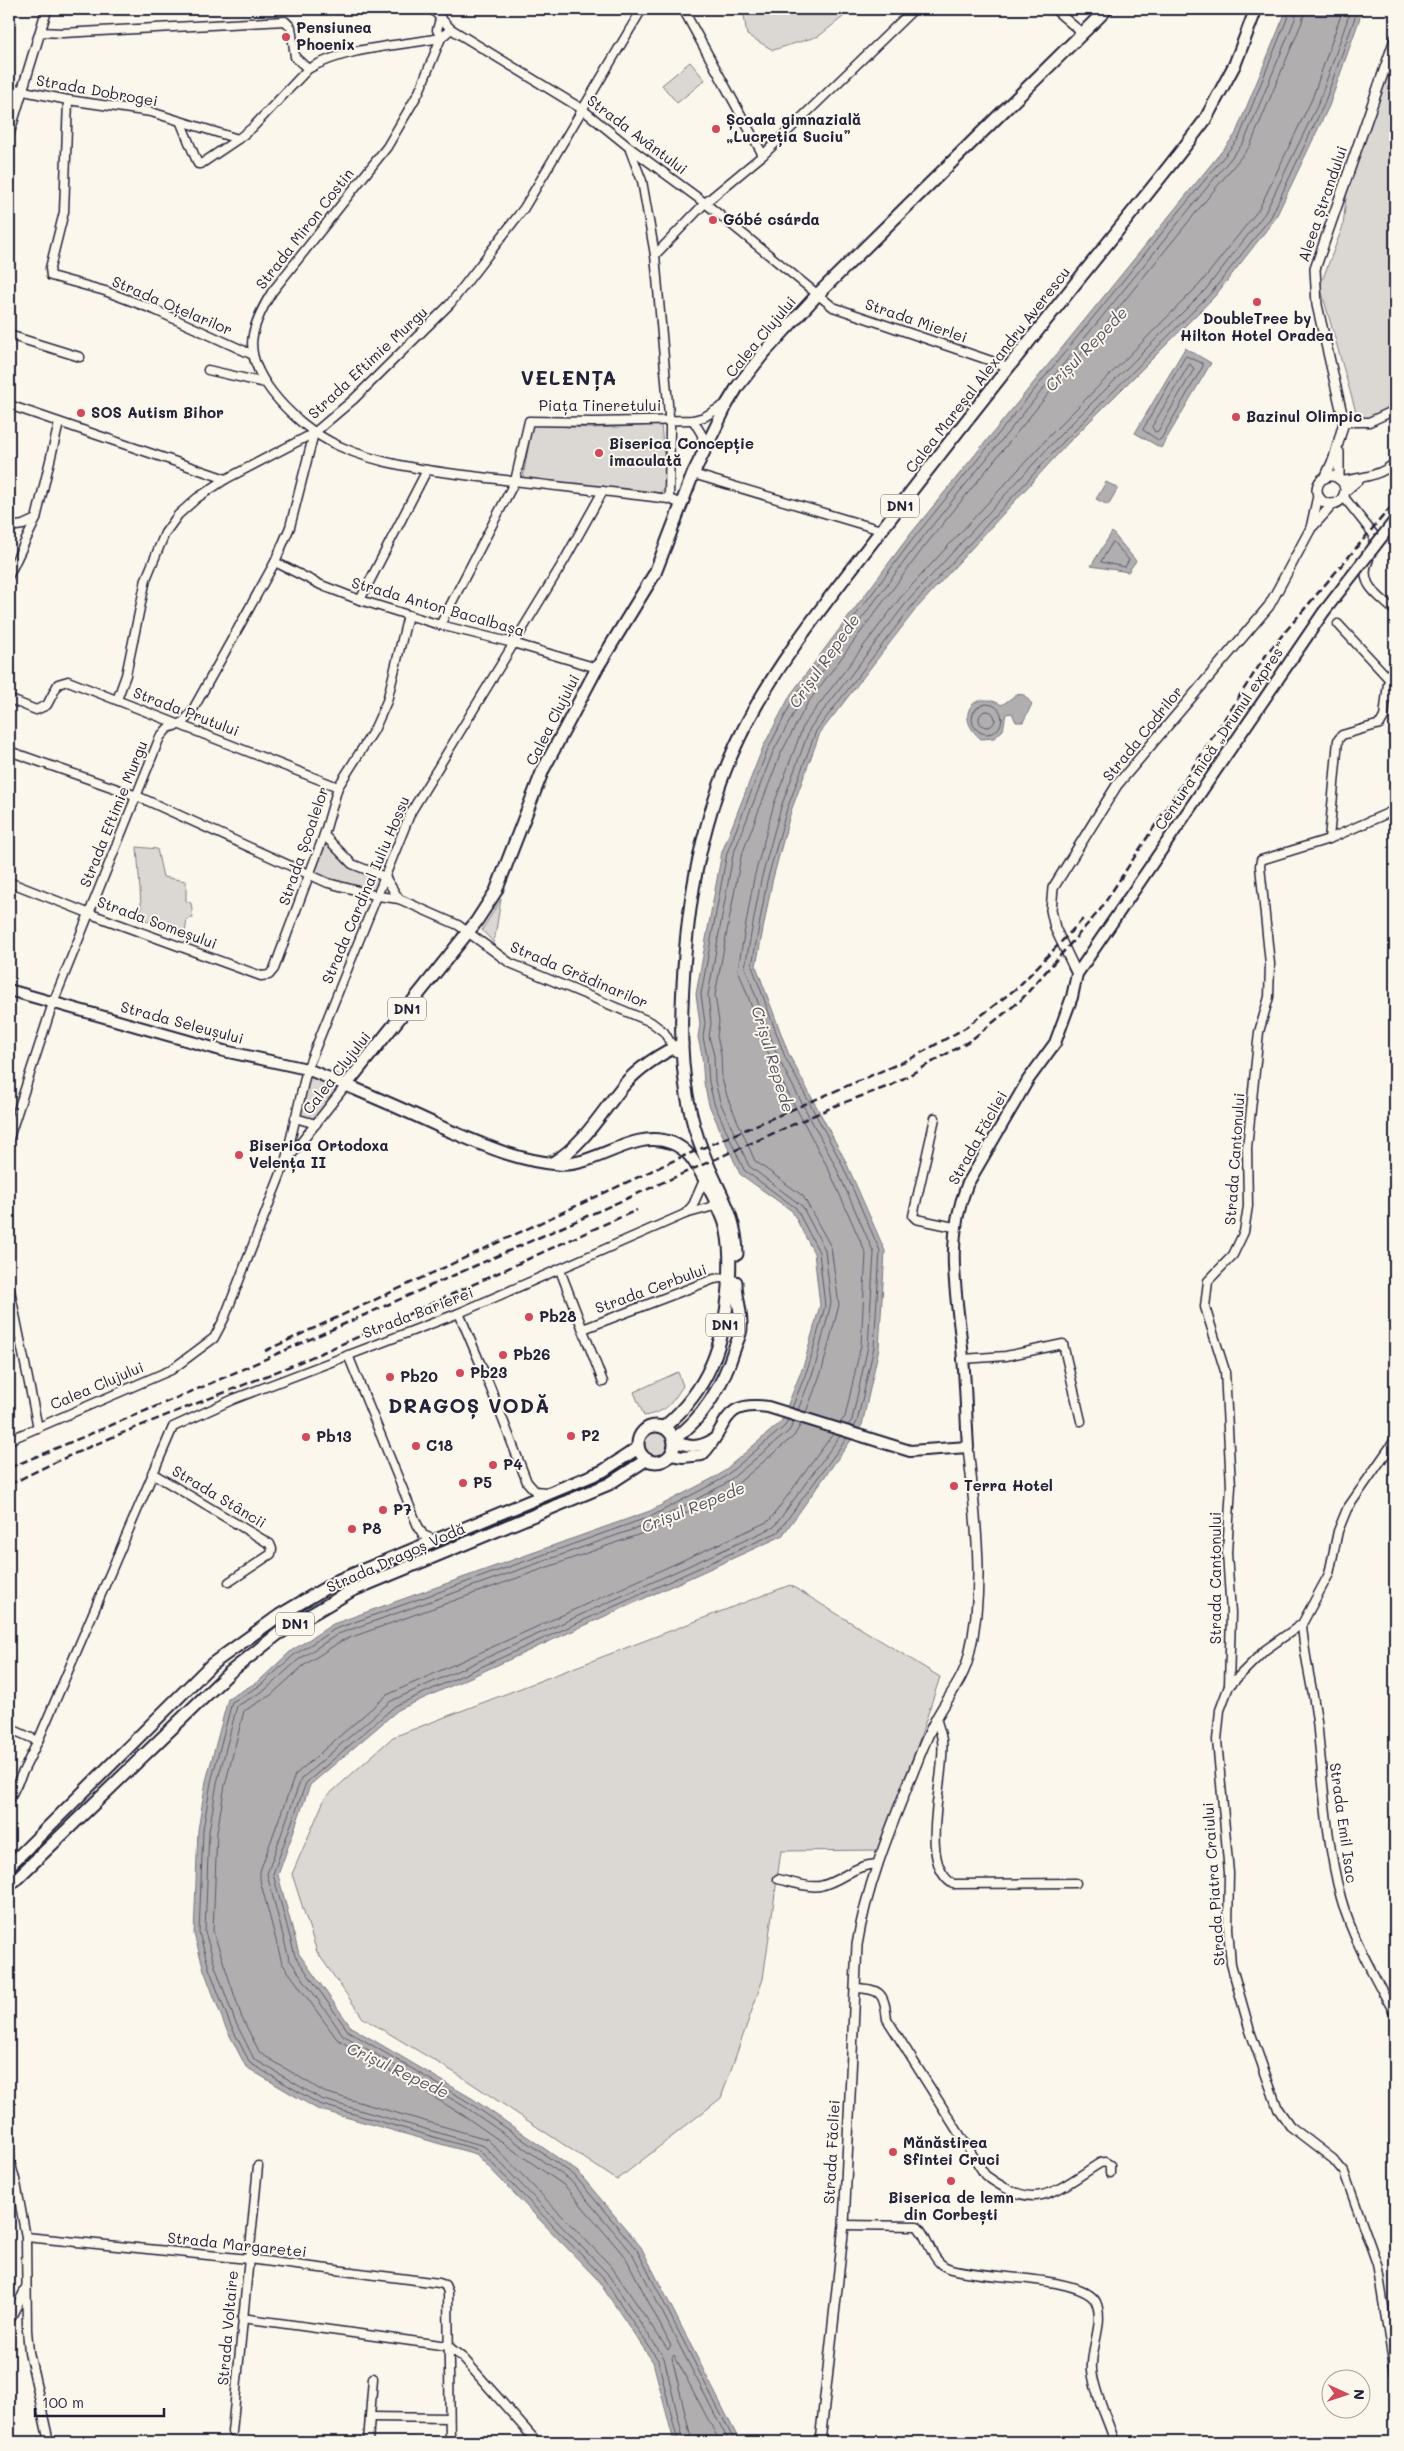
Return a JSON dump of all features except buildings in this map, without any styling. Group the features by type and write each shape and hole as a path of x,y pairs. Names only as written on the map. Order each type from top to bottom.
{"main road":[{"name":"Calea Clujului","path":"346,1085 468,933 496,891 544,770 597,668 655,573 693,474 727,404 763,354 818,294 1081,32 1107,9"},
{"name":"Calea Mareșal Alexandru Averescu","path":"684,1431 717,1390 725,1375 741,1329 736,1296 737,1261 734,1226 729,1206 704,1156 692,1118 678,1046 686,937 694,881 714,801 730,761 758,703 817,613 1205,120 1235,64 1256,9"},
{"name":"Centura mică „Drumul expres”","path":"1077,974 1323,613 1395,520"},
{"name":"Strada Făcliei","path":"968,1447 963,1360 953,1261 954,1227 967,1185 1028,1080 1055,1043 1070,1004 1077,974"},
{"name":"Strada Seleușului","path":"9,990 224,1051 307,1069 346,1085"},
{"path":"552,1163 572,1150 632,1077 678,1046"},
{"name":"DN1","path":"346,1085 492,1149 531,1162 574,1162 640,1142 662,1141 689,1153 718,1205"},
{"name":"Strada Dragoș Vodă","path":"9,1865 212,1664 300,1602 339,1580 603,1471 638,1448 639,1436 647,1428 653,1426 664,1427 681,1413 700,1388 718,1350 726,1322 730,1251 718,1205"},
{"path":"674,1441 671,1455 683,1457 702,1455 724,1421 738,1408 747,1405 768,1407 910,1452 968,1447"},
{"path":"664,1427 674,1441 692,1447 702,1446 713,1440"},
{"path":"684,1431 689,1442 702,1446"},
{"name":"DN1","path":"674,1441 684,1431"},
{"path":"638,1448 646,1460"},
{"name":"Strada Dragoș Vodă","path":"9,1886 229,1673 278,1634 351,1591 609,1484 646,1460 656,1463 667,1459 671,1455"},
{"path":"26,1850 26,1859 33,1862"},
{"path":"9,1865 14,1872 9,1880"}],"street":[{"path":"9,134 47,9"},
{"name":"Strada Avântului","path":"432,9 451,29 582,109 630,148 705,203 818,294"},
{"name":"Strada Eftimie Murgu","path":"9,1138 53,1003 160,737 168,728 181,724 190,714 275,562 290,527 314,433 354,399 450,304 524,208 642,9"},
{"path":"683,9 763,155"},
{"path":"655,255 705,203 763,155 914,9"},
{"path":"1054,9 1081,32"},
{"name":"Strada Miron Costin","path":"440,19 437,30 441,38"},
{"path":"40,32 63,33 285,21 291,27 296,57 308,70"},
{"name":"Strada Miron Costin","path":"251,354 254,327 261,308 387,147 419,92 441,38 451,29"},
{"path":"181,122 198,164 201,164 238,140 252,128 308,70 331,58 441,38"},
{"name":"Aleea Ștrandului","path":"1326,478 1340,441 1344,422 1317,305 1315,269 1395,39"},
{"name":"Strada Dobrogei","path":"9,88 68,100 151,112 238,140"},
{"name":"Strada Oțelarilor","path":"68,100 64,212 50,268 52,276 105,291 155,310 251,354"},
{"path":"630,148 642,181 655,255 669,419 669,499"},
{"name":"Strada Mierlei","path":"818,294 833,307 1009,367"},
{"path":"9,335 80,357"},
{"path":"251,354 265,383 278,400 314,433 340,447 371,457 427,470 669,499 682,504"},
{"path":"208,370 265,383"},
{"name":"Piața Tineretului","path":"515,481 529,421 693,420 704,417 727,404"},
{"path":"9,405 226,480"},
{"path":"1344,422 1369,422 1395,410"},
{"path":"693,420 702,435 704,451"},
{"path":"9,575 36,519 59,423"},
{"path":"117,700 126,675 146,579 165,533 178,515 197,498 226,480 314,433"},
{"name":"Aleea Ștrandului","path":"1340,441 1340,480"},
{"path":"1362,478 1339,499 1323,502 1318,496 1317,487 1326,478 1340,480 1362,478 1388,469 1395,462"},
{"path":"360,600 427,470"},
{"path":"693,474 881,530"},
{"path":"1339,499 1340,480"},
{"path":"440,625 515,481"},
{"name":"Strada Cardinal Iuliu Hossu","path":"285,1163 307,1069 411,812 564,562 603,491"},
{"name":"Strada Codrilor","path":"1077,974 1055,928 1052,910 1054,888 1117,785 1270,606 1311,528 1318,496"},
{"path":"1339,499 1363,520 1374,535 1371,555 1364,569 1365,578 1372,589 1395,611"},
{"name":"Strada Codrilor","path":"1311,528 1339,499"},
{"path":"9,527 24,525 36,519"},
{"name":"Strada Anton Bacalbașa","path":"275,562 321,585 360,600 440,625 513,643 597,668"},
{"name":"Strada Școalelor","path":"269,976 274,969 324,835 338,787 374,730 387,701 408,615"},
{"path":"1338,624 1393,678 1384,716 1380,724 1340,737 1337,746 1329,839 1395,810"},
{"name":"Strada Prutului","path":"9,699 36,710 47,705 58,684 62,681 68,681 338,787"},
{"name":"Strada Grădinarilor","path":"9,751 137,796 309,876 378,896 400,899 458,925 510,963 651,1022 678,1046"},
{"path":"324,835 352,864 385,877 400,899"},
{"name":"Strada Cantonului","path":"1229,1686 1231,1613 1227,1553 1231,1486 1225,1370 1205,1307 1208,1281 1233,1254 1244,1232 1248,1206 1247,1148 1259,1032 1269,997 1270,964 1260,876 1261,860 1329,839"},
{"name":"Strada Someșului","path":"9,882 261,976 269,976"},
{"name":"Calea Clujului","path":"9,1440 152,1380 185,1360 214,1338 224,1319 285,1163 346,1085"},
{"path":"295,1118 316,1124"},
{"path":"935,1118 913,1216 916,1219 954,1227"},
{"path":"685,1214 693,1204 704,1180"},
{"name":"Strada Barierei","path":"152,1473 173,1427 234,1399 459,1313 685,1214 718,1205"},
{"name":"Strada Cerbului","path":"560,1270 603,1382"},
{"name":"Strada Cerbului","path":"583,1329 714,1279 729,1277"},
{"path":"9,1285 38,1428"},
{"path":"459,1313 495,1398 527,1482 535,1491 550,1492"},
{"path":"963,1360 1006,1356 1063,1344 1081,1422"},
{"path":"348,1355 417,1524 423,1535 435,1540"},
{"name":"Strada Piatra Craiului","path":"1395,1440 1347,1509 1338,1531 1329,1574 1302,1624 1265,1650 1229,1686 1220,1710 1216,1740 1229,1873 1228,1928 1231,1964 1250,2031 1278,2109 1290,2126 1333,2159 1344,2172 1377,2264 1395,2374"},
{"name":"Strada Făcliei","path":"820,2442 844,2225 859,1933 890,1828 936,1718 965,1668 974,1624 979,1560 968,1447"},
{"path":"9,1800 38,1741 152,1473"},
{"name":"Strada Stâncii","path":"152,1473 270,1544 271,1554 229,1582"},
{"path":"521,1504 527,1492 527,1482"},
{"path":"415,1548 417,1524"},
{"name":"Strada Emil Isac","path":"1302,1624 1331,1844 1341,1898 1373,1974 1395,2014"},
{"path":"936,1718 943,1742 936,1835 937,1857 941,1873 953,1884 1076,1883"},
{"path":"9,1728 38,1741"},
{"path":"778,1879 803,1885 819,1886 857,1867 878,1864"},
{"path":"855,1988 872,1989 880,1994 885,2002 887,2019 980,2167 986,2175 1002,2188 1018,2196 1037,2196 1054,2191 1100,2163 1105,2162 1110,2165 1110,2173"},
{"path":"9,2157 26,2237 29,2352 49,2442"},
{"name":"Strada Voltaire","path":"232,2432 258,2166"},
{"path":"9,2178 16,2183"},
{"path":"844,2225 917,2226 925,2234 936,2258 949,2268 1085,2290 1097,2303 1098,2320 1092,2370 1115,2442"},
{"name":"Strada Margaretei","path":"26,2237 248,2259 439,2283 445,2286 448,2292 448,2346"},
{"path":"9,2321 27,2285"},
{"path":"9,2300 17,2304"},
{"path":"242,2318 448,2346 463,2358 537,2442"},
{"path":"448,2346 450,2442"},
{"path":"368,2442 373,2378"},
{"path":"370,2417 449,2418"}],"shaded area":[{"path":"743,9 853,9 819,36 773,50 747,35"},
{"path":"1395,43 1395,406 1377,417 1355,419 1356,412 1320,286 1343,226 1349,170"},
{"path":"690,62 705,80 677,103 662,85"},
{"path":"532,425 592,428 661,425 667,485 660,493 523,478"},
{"path":"324,835 352,864 385,877 378,896 309,876"},
{"path":"137,847 157,849 163,877 186,881 186,901 191,903 193,918 187,919 185,934 142,919"},
{"path":"501,899 494,943 482,930"},
{"path":"307,1069 346,1085 316,1124 295,1118"},
{"path":"678,1372 683,1386 675,1398 668,1406 658,1412 644,1416 634,1392"},
{"path":"656,1432 664,1436 668,1444 664,1452 656,1456 648,1452 644,1444 648,1436"},
{"path":"790,1585 940,1677 883,1850 781,1851 763,1979 721,2098 617,2180 462,2077 363,2018 317,1952 292,1874 325,1798 393,1737"}],"water":[{"name":"Crișul Repede","path":"1287,9 1363,9 1329,106 1275,219 1215,296 1067,444 916,609 820,733 791,811 772,882 756,966 789,1055 845,1160 885,1251 879,1348 862,1425 782,1536 398,1710 310,1785 278,1875 299,1954 351,2027 473,2099 578,2172 641,2247 740,2442 674,2442 653,2362 597,2279 476,2154 317,2109 246,2067 225,2026 204,1970 194,1934 198,1830 206,1781 228,1699 259,1681 291,1651 333,1624 650,1511 719,1475 781,1422 804,1364 820,1305 814,1253 792,1211 740,1174 709,1105 704,1083 702,1056 698,1037 700,1024 696,994 722,852 763,747 791,694 909,536 1235,135"},
{"path":"1185,348 1211,363 1161,448 1135,433"},
{"path":"1106,482 1118,488 1108,505 1096,499"},
{"path":"1112,532 1136,561 1128,572 1091,566"},
{"path":"1017,694 1024,695 1032,704 1023,722 1016,722 1012,713 1006,714 1003,730 994,738 981,739 973,731 969,722 968,714 970,707 975,702 982,700 1002,705"}],"railway":[{"path":"9,1468 207,1385 837,1105 892,1085 971,1040 1021,1000 1100,910 1268,652 1395,502"},
{"path":"265,1351 677,1159 912,1058 965,1028 1018,987 1083,919"},
{"path":"9,1485 79,1451 338,1346 637,1210"}],"place":[{"name":"Pensiunea Phoenix","path":"286,37"},
{"name":"Școala gimnazială „Lucreția Suciu”","path":"716,129"},
{"name":"Góbé csárda","path":"713,220"},
{"name":"DoubleTree by Hilton Hotel Oradea","path":"1257,302"},
{"name":"SOS Autism Bihor","path":"81,413"},
{"name":"Bazinul Olimpic","path":"1236,417"},
{"name":"Biserica Concepție imaculată","path":"599,453"},
{"name":"Biserica Ortodoxa Velența II","path":"239,1155"},
{"name":"Pb28","path":"529,1317"},
{"name":"Pb26","path":"503,1355"},
{"name":"Pb23","path":"460,1373"},
{"name":"Pb20","path":"390,1377"},
{"name":"P2","path":"571,1436"},
{"name":"Pb13","path":"306,1437"},
{"name":"C18","path":"416,1446"},
{"name":"P4","path":"493,1465"},
{"name":"P5","path":"463,1483"},
{"name":"Terra Hotel","path":"954,1486"},
{"name":"P7","path":"383,1510"},
{"name":"P8","path":"352,1529"},
{"name":"Mănăstirea Sfintei Cruci","path":"893,2152"},
{"name":"Biserica de lemn din Corbești","path":"951,2181"}],"district":[{"name":"VELENȚA","path":"569,378"},
{"name":"DRAGOȘ VODĂ","path":"469,1406"}]}
